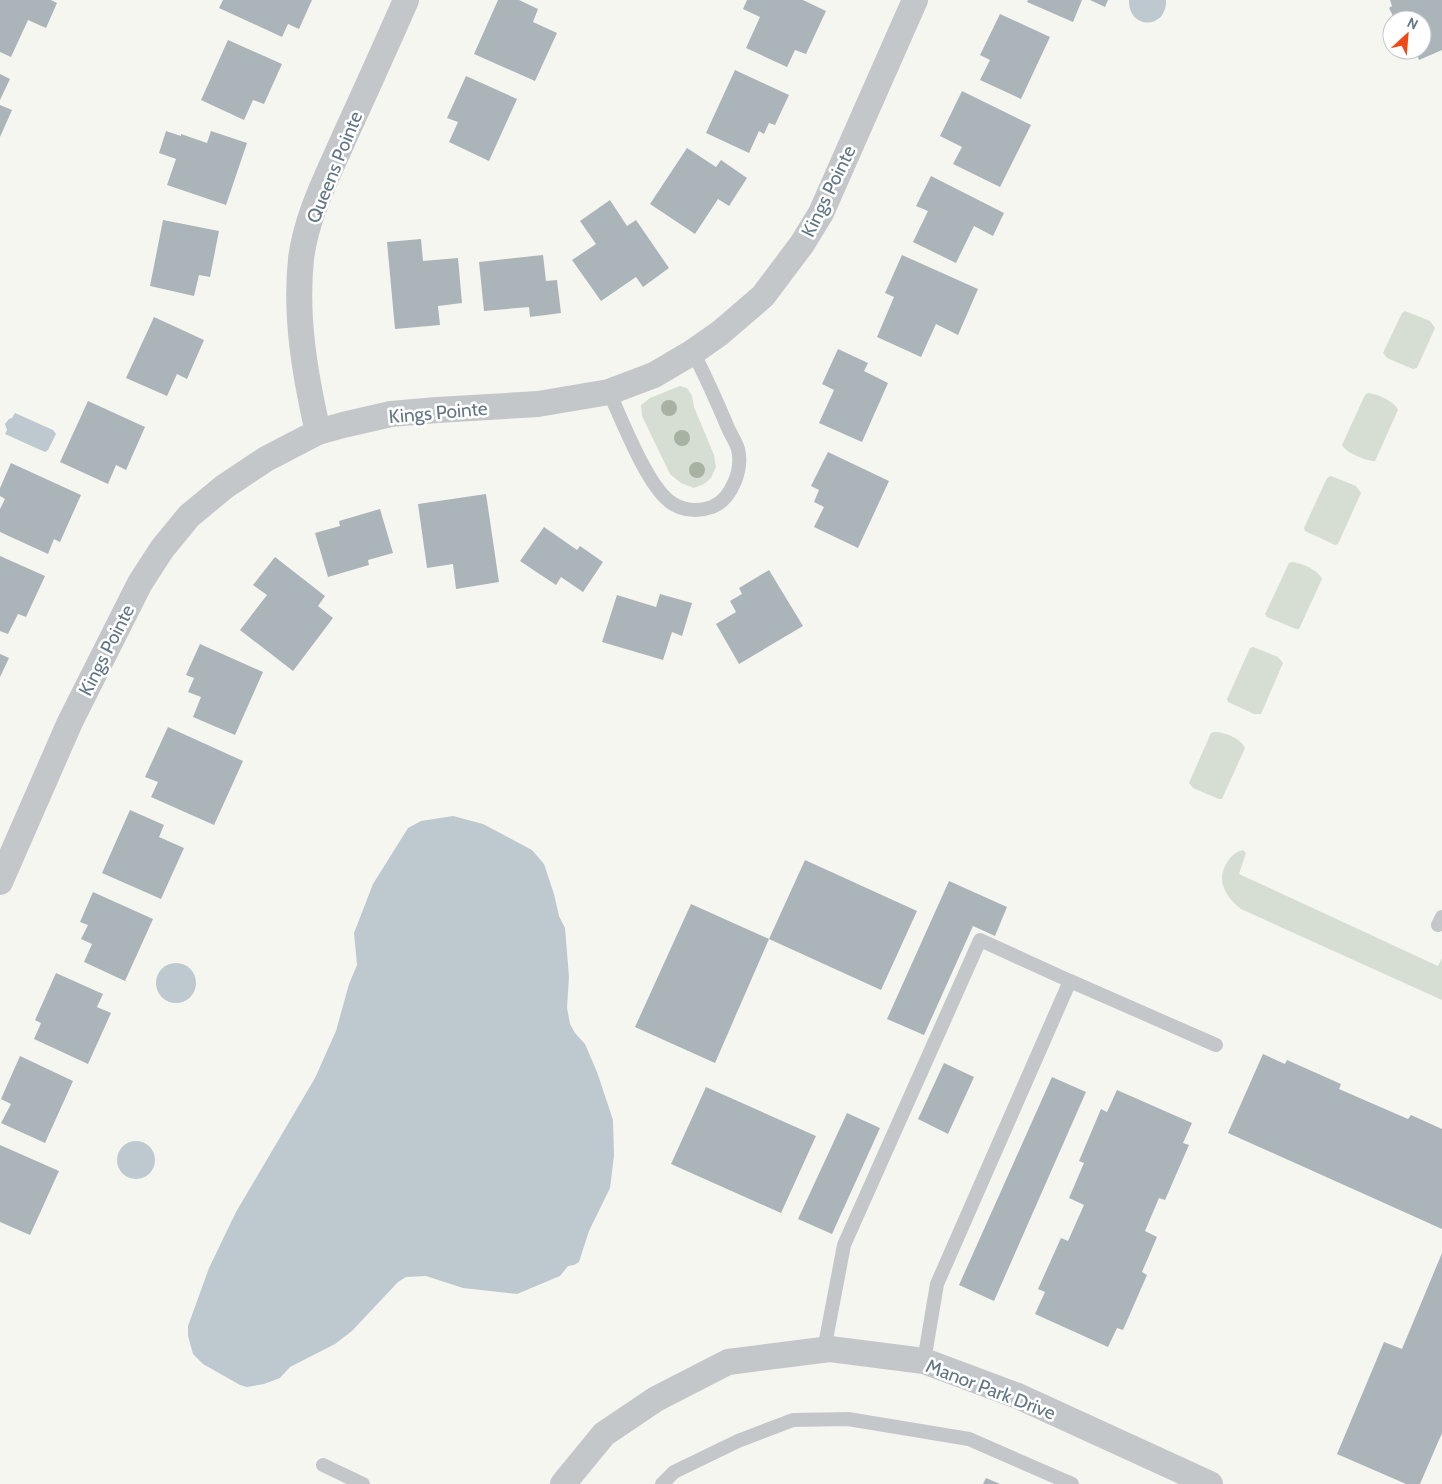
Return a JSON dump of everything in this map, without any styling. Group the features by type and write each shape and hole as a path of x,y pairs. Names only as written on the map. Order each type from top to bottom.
{"street":[{"name":"Queens Pointe","path":"318,432 307,385 301,334 299,296 302,257 318,196 406,0"},
{"name":"Kings Pointe","path":"0,882 70,722 140,583 162,549 189,516 224,486 266,459 318,432 391,414 538,404 609,392 654,375 694,352 720,333 763,296 802,244 821,214 915,0"},
{"name":"Manor Park Drive","path":"563,1484 604,1434 656,1399 728,1362 830,1349 924,1361 1018,1396 1210,1484"}],"lane":[{"path":"609,392 643,464 657,488 670,502 681,508 694,510 705,510 718,504 736,480 739,464 738,449 694,352"},
{"path":"824,1350 844,1245 980,940 1216,1045"},
{"path":"924,1361 937,1284 1070,981"},
{"path":"662,1484 674,1472 738,1441 793,1420 848,1419 970,1439 1072,1484"},
{"path":"323,1465 362,1484"}],"shaded area":[{"path":"1129,0 1166,0 1165,10 1154,21 1141,21 1134,17 1130,10"},
{"path":"1405,311 1430,321 1435,328 1417,368 1413,369 1387,358 1383,353 1402,313"},
{"path":"680,386 687,388 692,396 694,407 714,455 716,467 711,478 704,484 694,488 681,483 670,474 642,416 641,405 650,398"},
{"path":"1368,393 1385,398 1398,410 1375,461 1357,456 1342,445 1365,395"},
{"path":"15,413 53,430 56,434 48,450 45,452 5,434 7,430 5,424"},
{"path":"1331,476 1356,486 1361,493 1338,544 1335,545 1305,531 1304,528 1327,478"},
{"path":"1292,562 1309,567 1322,579 1299,629 1267,617 1265,614 1289,563"},
{"path":"1253,647 1278,657 1283,663 1261,714 1254,714 1228,702 1227,699 1250,648"},
{"path":"1215,732 1232,737 1245,748 1222,799 1193,788 1189,783 1211,733"},
{"path":"453,816 483,824 532,850 544,864 559,916 565,928 569,977 567,1008 570,1024 585,1044 597,1072 613,1120 614,1156 610,1188 589,1231 579,1262 568,1266 560,1276 517,1294 463,1288 426,1276 406,1277 398,1282 352,1331 335,1344 290,1367 280,1378 264,1384 247,1387 240,1385 203,1364 193,1354 188,1336 188,1326 209,1268 236,1212 315,1078 336,1031 349,984 357,965 354,933 373,884 408,828 421,821"},
{"path":"1243,850 1246,853 1239,874 1438,966 1442,958 1442,1000 1241,909 1226,893 1222,874 1231,857"},
{"path":"176,963 190,969 196,983 190,997 176,1003 162,997 156,983 162,969"},
{"path":"136,1141 150,1146 155,1160 150,1174 136,1179 122,1174 117,1160 122,1146"}],"building":[{"path":"0,0 51,0 57,3 46,28 28,20 11,57 0,52"},
{"path":"223,0 312,0 299,29 288,24 282,37 219,8"},
{"path":"498,0 519,0 538,9 533,22 557,33 535,81 474,54"},
{"path":"747,0 803,0 826,11 806,54 795,50 787,67 746,48 760,17 743,9"},
{"path":"1028,0 1082,0 1073,22 1027,2"},
{"path":"1090,0 1108,0 1105,7"},
{"path":"1390,0 1442,0 1442,50 1432,54 1432,10 1390,10 1389,8 1392,6"},
{"path":"1000,14 1050,37 1021,99 980,80 990,60 980,55"},
{"path":"228,40 282,64 264,104 253,100 244,120 201,100"},
{"path":"735,70 789,95 775,125 769,123 764,134 759,131 749,153 706,133"},
{"path":"0,74 10,79 0,100"},
{"path":"466,76 517,99 489,161 449,142 458,122 447,118"},
{"path":"962,91 1031,125 1000,187 953,164 962,147 940,136"},
{"path":"0,105 12,110 0,137"},
{"path":"166,131 207,143 211,131 247,143 226,205 167,185 176,159 159,153"},
{"path":"687,148 716,167 721,160 747,178 729,206 718,199 695,234 650,204"},
{"path":"931,176 1004,213 993,236 974,226 956,263 913,242 928,211 916,206"},
{"path":"610,200 627,226 636,220 669,268 643,287 636,277 601,301 572,260 596,244 580,221"},
{"path":"163,220 219,231 210,277 199,275 194,296 150,286"},
{"path":"421,239 423,261 458,258 462,303 438,306 440,325 395,329 387,242"},
{"path":"543,255 546,281 557,280 561,313 530,317 529,307 484,311 479,262"},
{"path":"902,255 978,289 958,335 936,324 921,357 877,337 894,297 885,293"},
{"path":"154,317 204,340 187,379 177,374 167,396 126,378"},
{"path":"838,349 868,363 864,371 888,383 862,442 819,423 834,390 822,384"},
{"path":"88,401 145,427 126,470 116,465 108,484 60,462"},
{"path":"828,452 889,481 858,548 814,527 824,507 814,502 819,490 811,486"},
{"path":"11,463 81,495 60,542 54,539 48,554 0,532 0,509 5,499 0,496 0,488"},
{"path":"486,494 499,582 456,589 453,564 427,568 418,504"},
{"path":"380,509 393,553 368,560 369,565 328,577 315,533 340,526 339,521"},
{"path":"544,527 577,550 580,546 603,562 583,592 561,577 556,585 520,561"},
{"path":"0,556 45,576 26,617 18,614 8,634 0,631"},
{"path":"275,557 325,596 318,606 333,618 293,671 240,630 267,595 253,585"},
{"path":"769,570 803,626 739,664 716,624 736,612 730,601 742,594 739,588"},
{"path":"660,594 692,603 682,636 672,632 663,660 602,642 617,595 656,607"},
{"path":"200,644 263,672 235,735 193,717 201,697 188,692 194,678 186,675"},
{"path":"0,654 9,658 0,677"},
{"path":"168,727 243,761 214,825 151,797 158,782 145,777"},
{"path":"130,810 164,825 159,837 184,848 161,899 102,873"},
{"path":"805,860 917,911 881,990 769,939"},
{"path":"949,881 1007,907 995,936 973,926 924,1035 887,1019"},
{"path":"93,892 153,919 125,981 84,962 92,944 81,939 88,925 80,922"},
{"path":"691,904 769,939 715,1063 635,1027"},
{"path":"56,973 103,994 97,1007 111,1013 88,1064 34,1039 41,1023 35,1020"},
{"path":"1263,1054 1285,1064 1287,1060 1341,1084 1339,1089 1408,1119 1411,1115 1442,1129 1442,1229 1228,1133"},
{"path":"20,1056 73,1081 45,1143 1,1123 11,1104 1,1099"},
{"path":"944,1063 974,1077 948,1134 918,1119"},
{"path":"1052,1077 1086,1092 994,1301 959,1285"},
{"path":"706,1087 816,1136 781,1213 671,1164"},
{"path":"1117,1090 1192,1123 1183,1143 1189,1145 1165,1200 1159,1198 1145,1231 1157,1237 1142,1272 1147,1275 1123,1330 1117,1328 1108,1347 1035,1314 1045,1292 1038,1289 1061,1238 1068,1241 1084,1205 1069,1198 1084,1163 1079,1161 1101,1109 1107,1112"},
{"path":"847,1113 880,1128 832,1234 798,1219"},
{"path":"0,1145 59,1171 30,1235 0,1222"},
{"path":"1442,1253 1442,1433 1420,1484 1406,1484 1337,1454 1384,1342 1402,1349"},
{"path":"986,1478 1000,1484 983,1484"}]}
